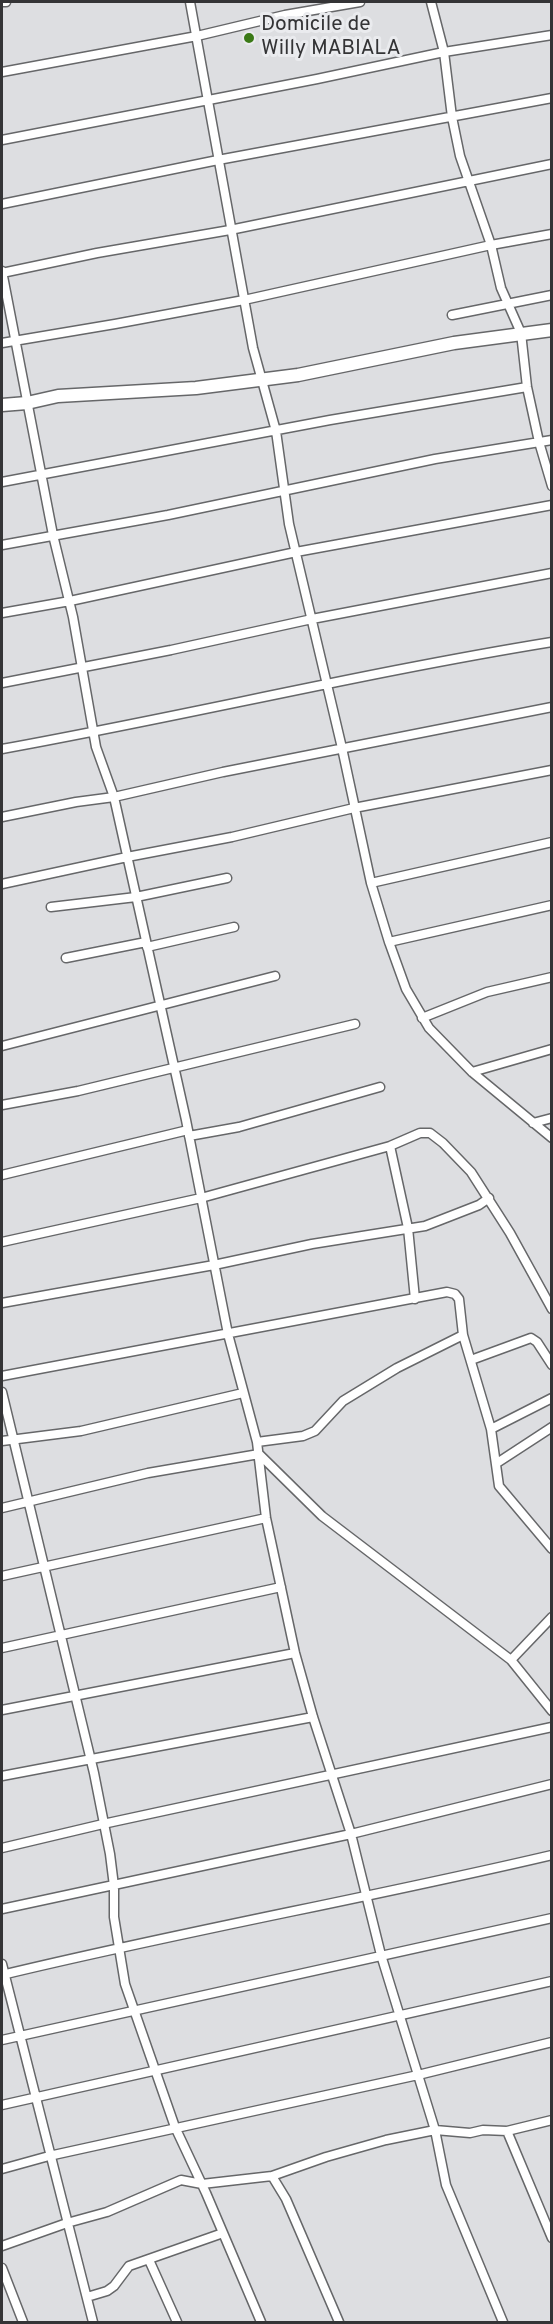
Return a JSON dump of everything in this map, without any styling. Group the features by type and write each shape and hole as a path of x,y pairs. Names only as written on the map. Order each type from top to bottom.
{"street":[{"path":"190,2 230,230 260,379 276,431 284,491 296,552 371,883 389,942 406,989 429,1028 471,1072 552,1138"},
{"path":"2,72 197,36 295,13 360,2"},
{"path":"431,2 444,52 452,117 467,181 491,245 501,288 521,333 527,387 539,442 552,486"},
{"path":"2,140 444,52 552,35"},
{"path":"2,204 218,160 552,98"},
{"path":"503,2322 446,2185 435,2130 381,1955 351,1834 313,1717 296,1653 266,1518 257,1442 228,1334 188,1133 114,797 102,768 93,733 70,601 53,536 2,272 230,230 552,164"},
{"path":"2,343 244,300 491,245 552,234"},
{"path":"452,315 552,295"},
{"path":"2,405 27,403 58,396 196,388 298,375 393,355 521,333 552,330"},
{"path":"2,482 432,402 527,387"},
{"path":"2,545 284,491 435,459 552,440"},
{"path":"2,613 70,601 296,552 552,505"},
{"path":"2,683 171,650 312,619 552,573"},
{"path":"2,750 552,642"},
{"path":"2,817 114,797 342,748 552,707"},
{"path":"2,884 232,837 354,808 552,770"},
{"path":"371,883 552,842"},
{"path":"51,907 136,897 226,878"},
{"path":"389,942 552,905"},
{"path":"66,958 147,945 234,927"},
{"path":"2,1046 275,976"},
{"path":"422,1018 487,992 552,977"},
{"path":"2,1105 78,1091 355,1024"},
{"path":"471,1072 552,1049"},
{"path":"2,1175 188,1133 239,1127 380,1087"},
{"path":"533,1123 552,1118"},
{"path":"2,1242 201,1198 390,1146 420,1133 430,1133 471,1172 489,1198 552,1309"},
{"path":"390,1146 408,1228 416,1299"},
{"path":"2,1303 214,1265 312,1244 425,1226 480,1205 489,1198"},
{"path":"2,1376 447,1292 454,1294 459,1299 463,1335 491,1430 499,1486 552,1549"},
{"path":"257,1442 303,1436 315,1431 343,1401 397,1368 463,1335"},
{"path":"471,1360 531,1338 537,1342 552,1365"},
{"path":"2,1392 91,1760 114,1886 114,1917 125,1984 175,2127 261,2322"},
{"path":"2,1441 81,1431 243,1393"},
{"path":"491,1430 552,1398"},
{"path":"497,1463 552,1427"},
{"path":"2,1508 148,1473 259,1454"},
{"path":"259,1454 322,1516 511,1660 552,1712"},
{"path":"2,1576 266,1518"},
{"path":"2,1648 281,1587"},
{"path":"511,1660 550,1623"},
{"path":"2,1710 296,1653"},
{"path":"2,1776 313,1717"},
{"path":"2,1848 520,1732 552,1727"},
{"path":"2,1910 351,1834 552,1784"},
{"path":"3,1974 119,1947 365,1897 552,1855"},
{"path":"2,2040 552,1918"},
{"path":"2,1964 93,2322"},
{"path":"2,2105 552,1981"},
{"path":"2,2169 175,2127 418,2075 552,2042"},
{"path":"2,2246 67,2223 107,2212 181,2180 202,2184 272,2176 326,2157 386,2140 435,2130 470,2133 483,2130 507,2131 552,2120"},
{"path":"507,2131 552,2238"},
{"path":"272,2176 286,2199 339,2322"},
{"path":"87,2297 107,2291 114,2286 129,2266 223,2233"},
{"path":"149,2260 177,2322"},
{"path":"2,2268 23,2322"}],"place":[{"name":"Domicile de Willy MABIALA","path":"249,38"}]}
